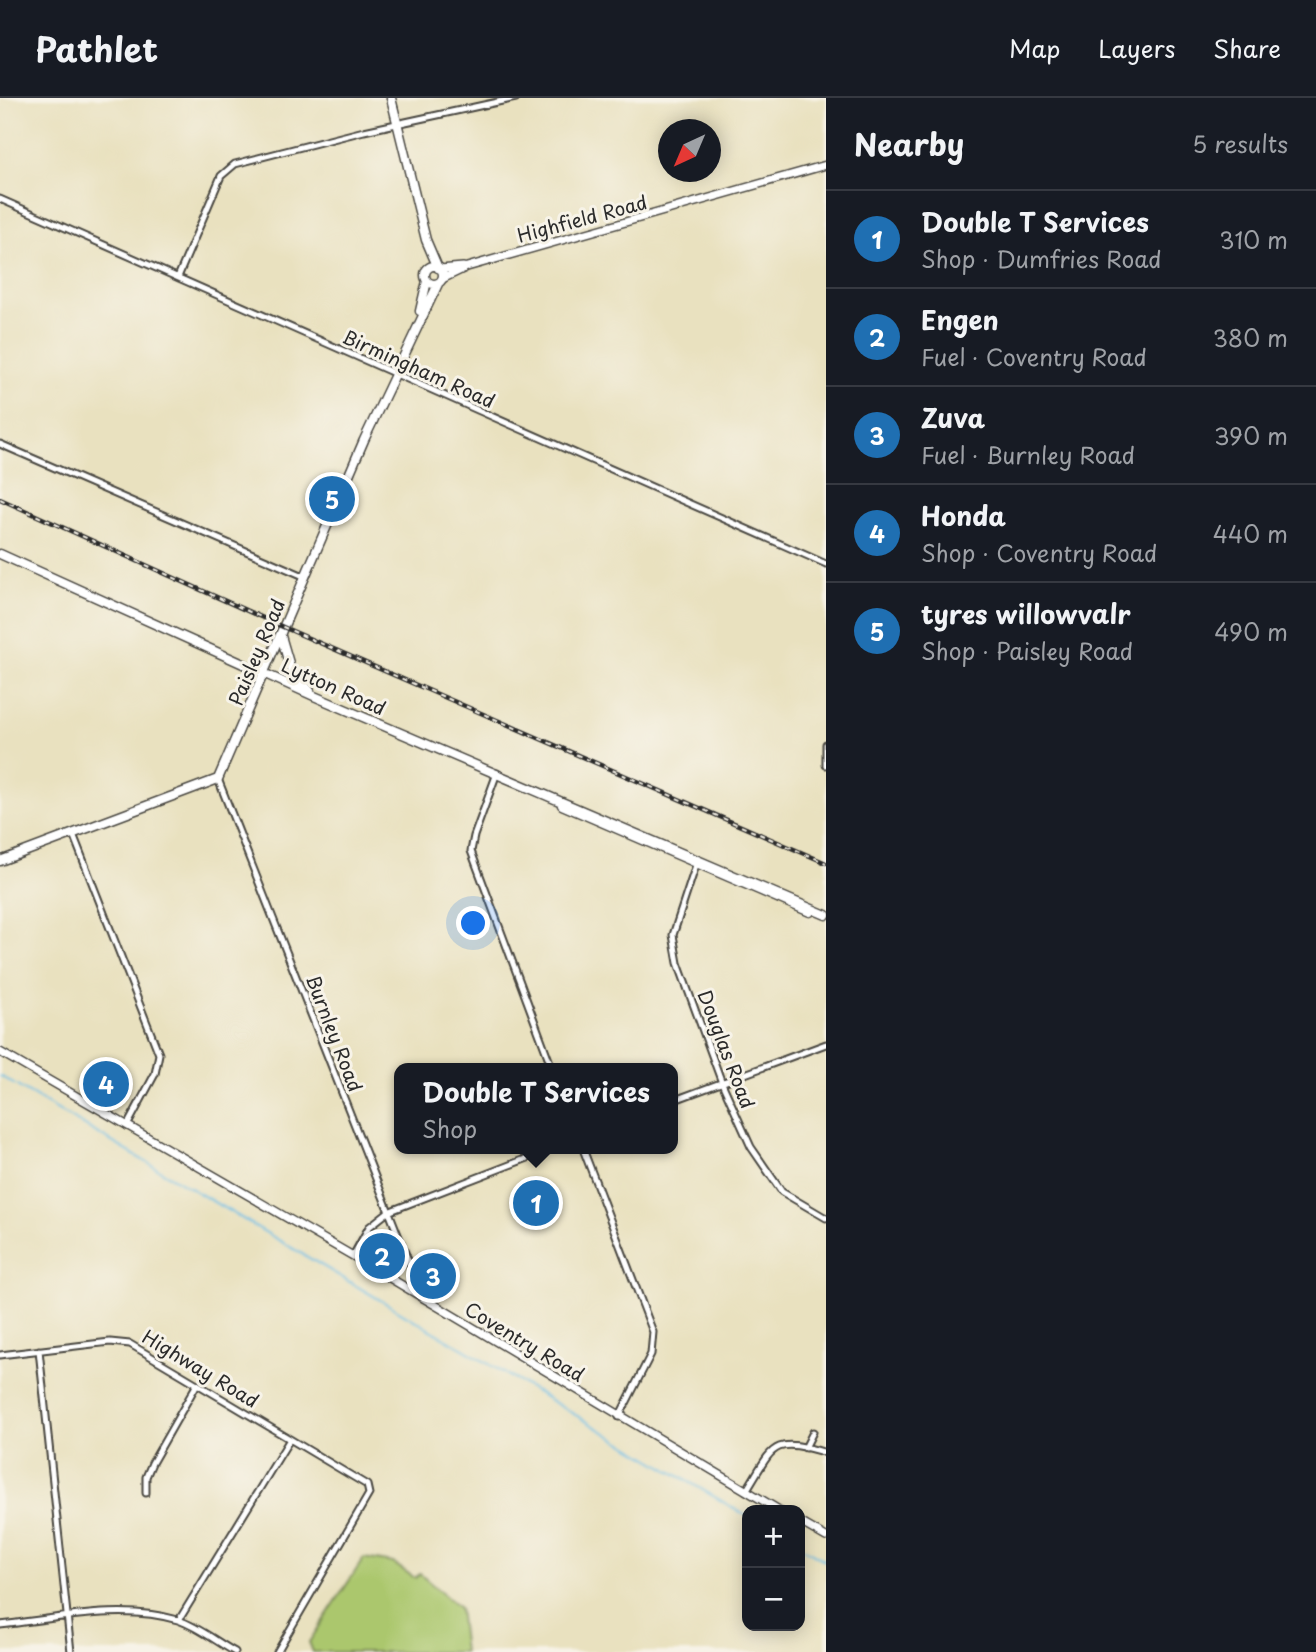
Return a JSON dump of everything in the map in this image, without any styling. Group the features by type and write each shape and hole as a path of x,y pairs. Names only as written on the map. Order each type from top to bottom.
{"main road":[{"path":"391,98 426,240 439,268 440,281 427,281"},
{"path":"426,240 427,271 439,268"},
{"name":"Paisley Road","path":"417,324 427,271"},
{"name":"Paisley Road","path":"218,779 394,375 440,281"},
{"name":"Lytton Road","path":"0,554 314,696 822,914"},
{"path":"280,633 291,670 314,696"},
{"path":"0,861 218,779"}],"street":[{"path":"178,277 221,176 229,167 396,123 516,98"},
{"name":"Highfield Road","path":"440,281 467,267 826,165"},
{"name":"Birmingham Road","path":"0,198 394,375 826,564"},
{"name":"Highfield Road","path":"439,268 467,267"},
{"path":"0,444 306,577"},
{"path":"826,744 826,765"},
{"path":"497,773 471,851 550,1063"},
{"name":"Burnley Road","path":"218,779 423,1298"},
{"path":"73,834 159,1054 155,1074 127,1126"},
{"name":"Douglas Road","path":"697,862 675,926 674,947 722,1083 751,1147 771,1180 796,1203 826,1218"},
{"path":"678,1099 826,1044"},
{"name":"Coventry Road","path":"0,1052 353,1256 770,1505"},
{"path":"353,1256 369,1227 388,1212 538,1154"},
{"path":"585,1154 654,1342 619,1417"},
{"name":"Highway Road","path":"0,1355 122,1342 197,1384 368,1488 369,1494 277,1652"},
{"path":"39,1350 71,1652"},
{"path":"146,1493 146,1477 152,1463 197,1384"},
{"path":"805,1448 813,1432"},
{"path":"179,1620 289,1439"},
{"path":"746,1491 771,1451 789,1443 825,1451"},
{"path":"805,1525 826,1537"},
{"path":"0,1625 123,1613 179,1620 234,1652"}],"green space":[{"path":"364,1558 393,1563 415,1578 420,1574 459,1608 464,1652 313,1652 309,1642"}],"waterway":[{"path":"0,1076 742,1513"},
{"path":"805,1549 826,1561"}],"railway":[{"path":"0,499 283,627 826,863"}],"place":[{"name":"tyres willowvalr","path":"332,499"},
{"name":"Honda","path":"106,1084"},
{"name":"Double T Services","path":"536,1203"},
{"name":"Engen","path":"382,1256"},
{"name":"Zuva","path":"433,1276"}]}
